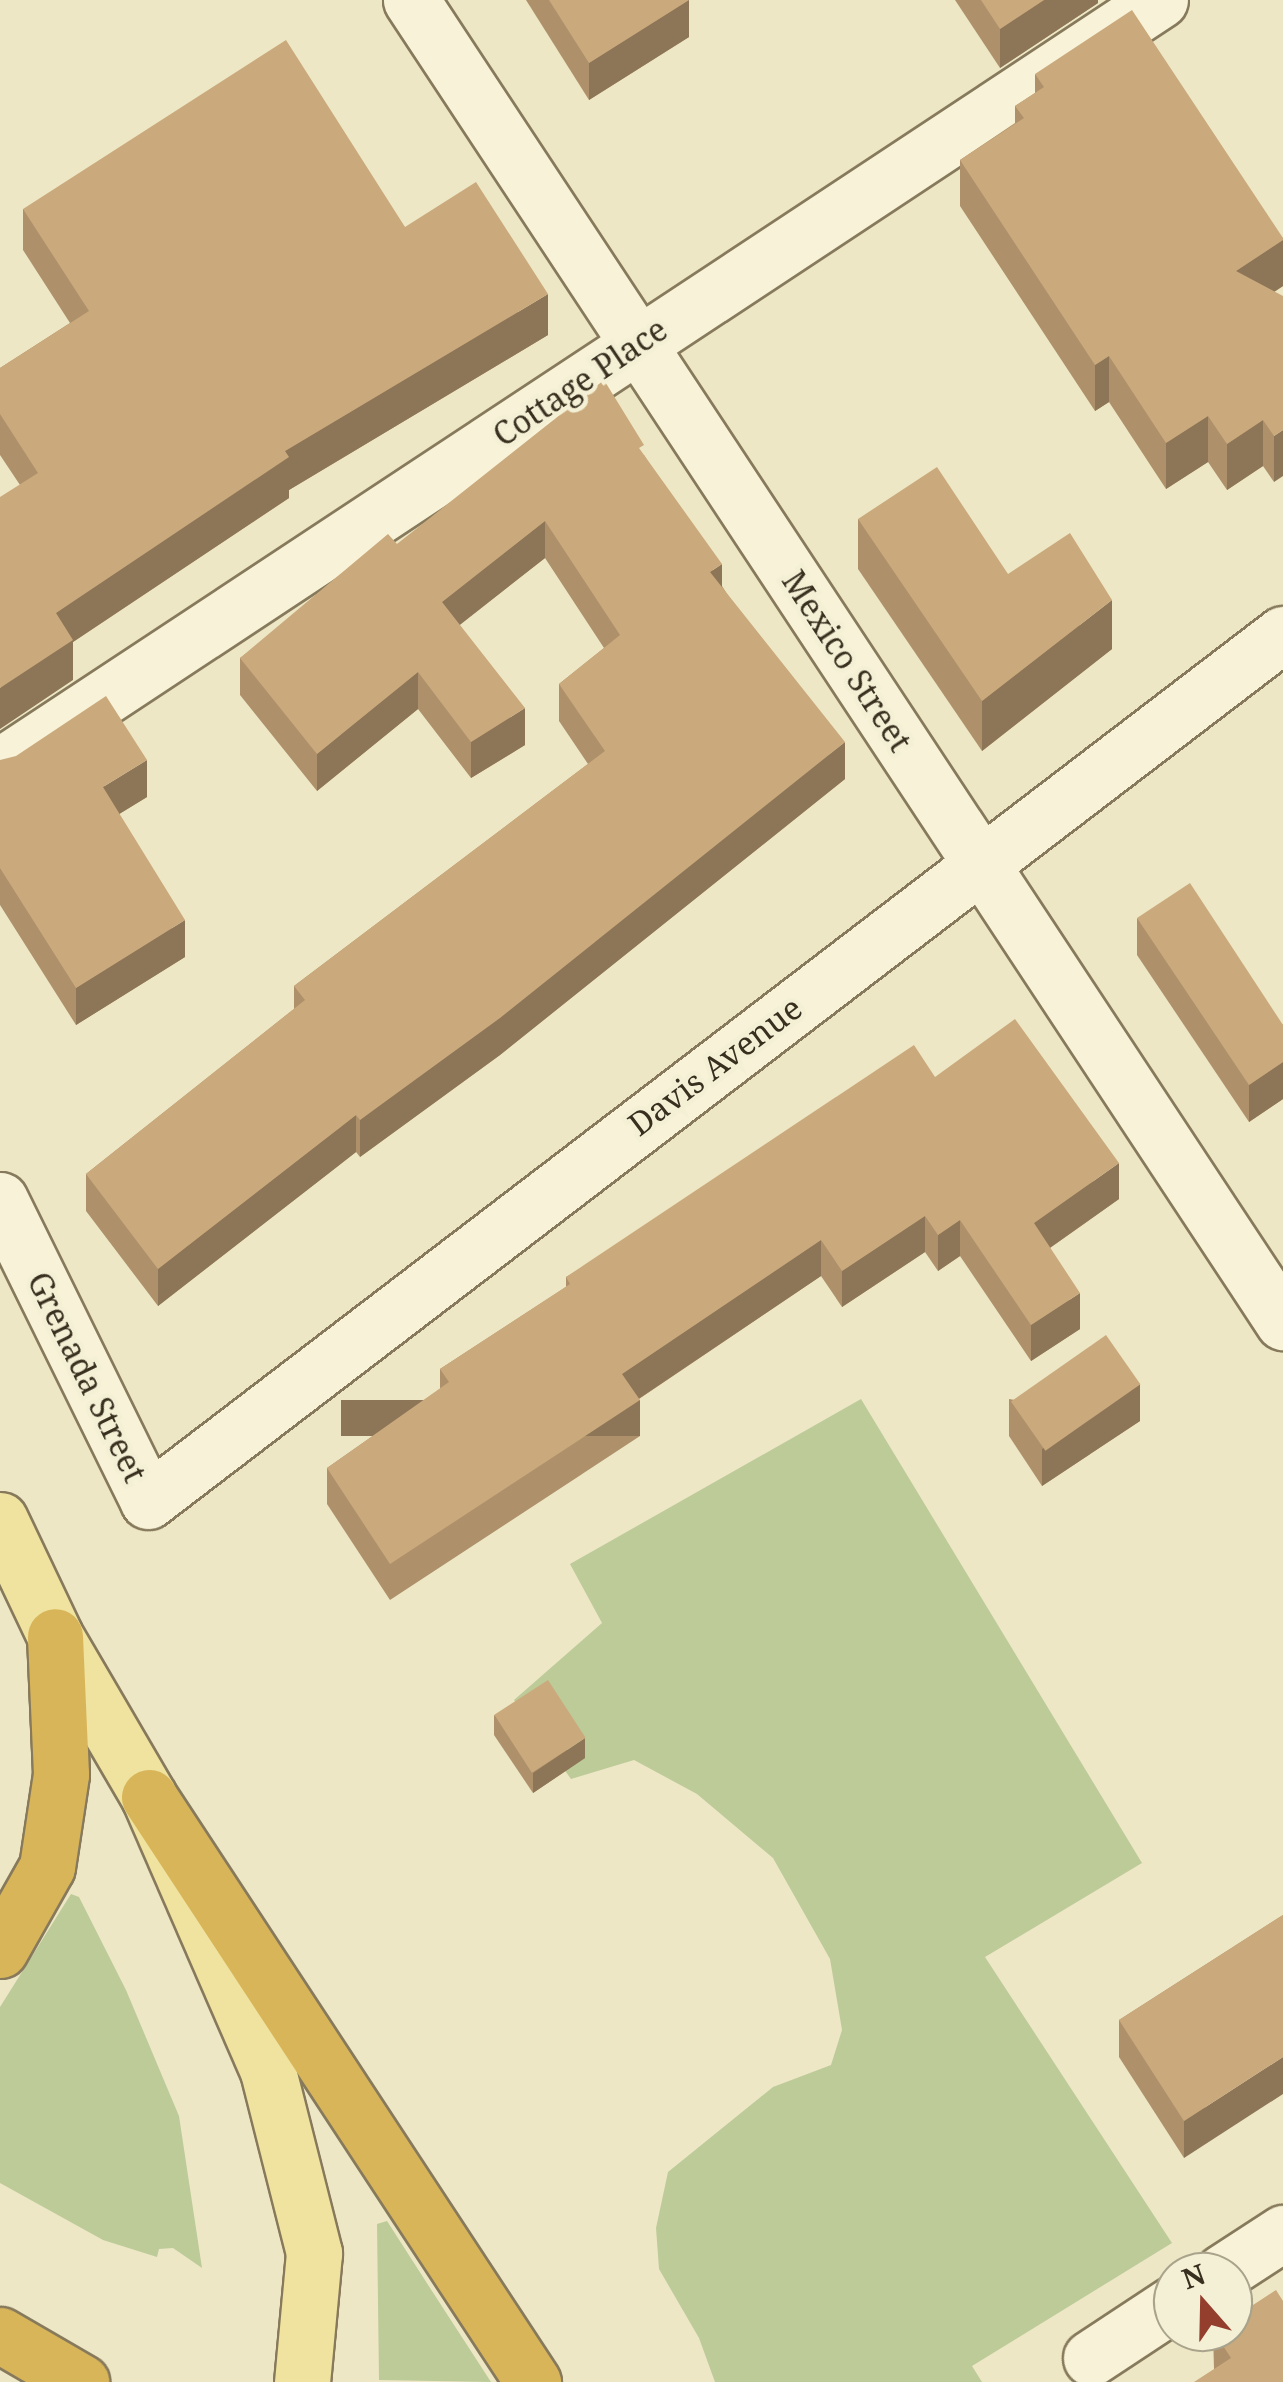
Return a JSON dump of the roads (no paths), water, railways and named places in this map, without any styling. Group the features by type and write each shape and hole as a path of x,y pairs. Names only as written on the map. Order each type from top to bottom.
{"highway":[{"path":"0,1950 47,1867 62,1774 54,1636"},
{"path":"150,1797 533,2382"},
{"path":"0,2335 81,2382"}],"main road":[{"path":"0,1520 54,1636 150,1797 268,2071 314,2252 302,2382"}],"street":[{"name":"Mexico Street","path":"412,0 1283,1322"},
{"name":"Cottage Place","path":"0,766 1160,0"},
{"name":"Davis Avenue","path":"148,1500 1283,634"},
{"name":"Grenada Street","path":"0,1200 148,1500"},
{"path":"1253,2252 1283,2233"},
{"path":"1092,2358 1153,2317"}]}
